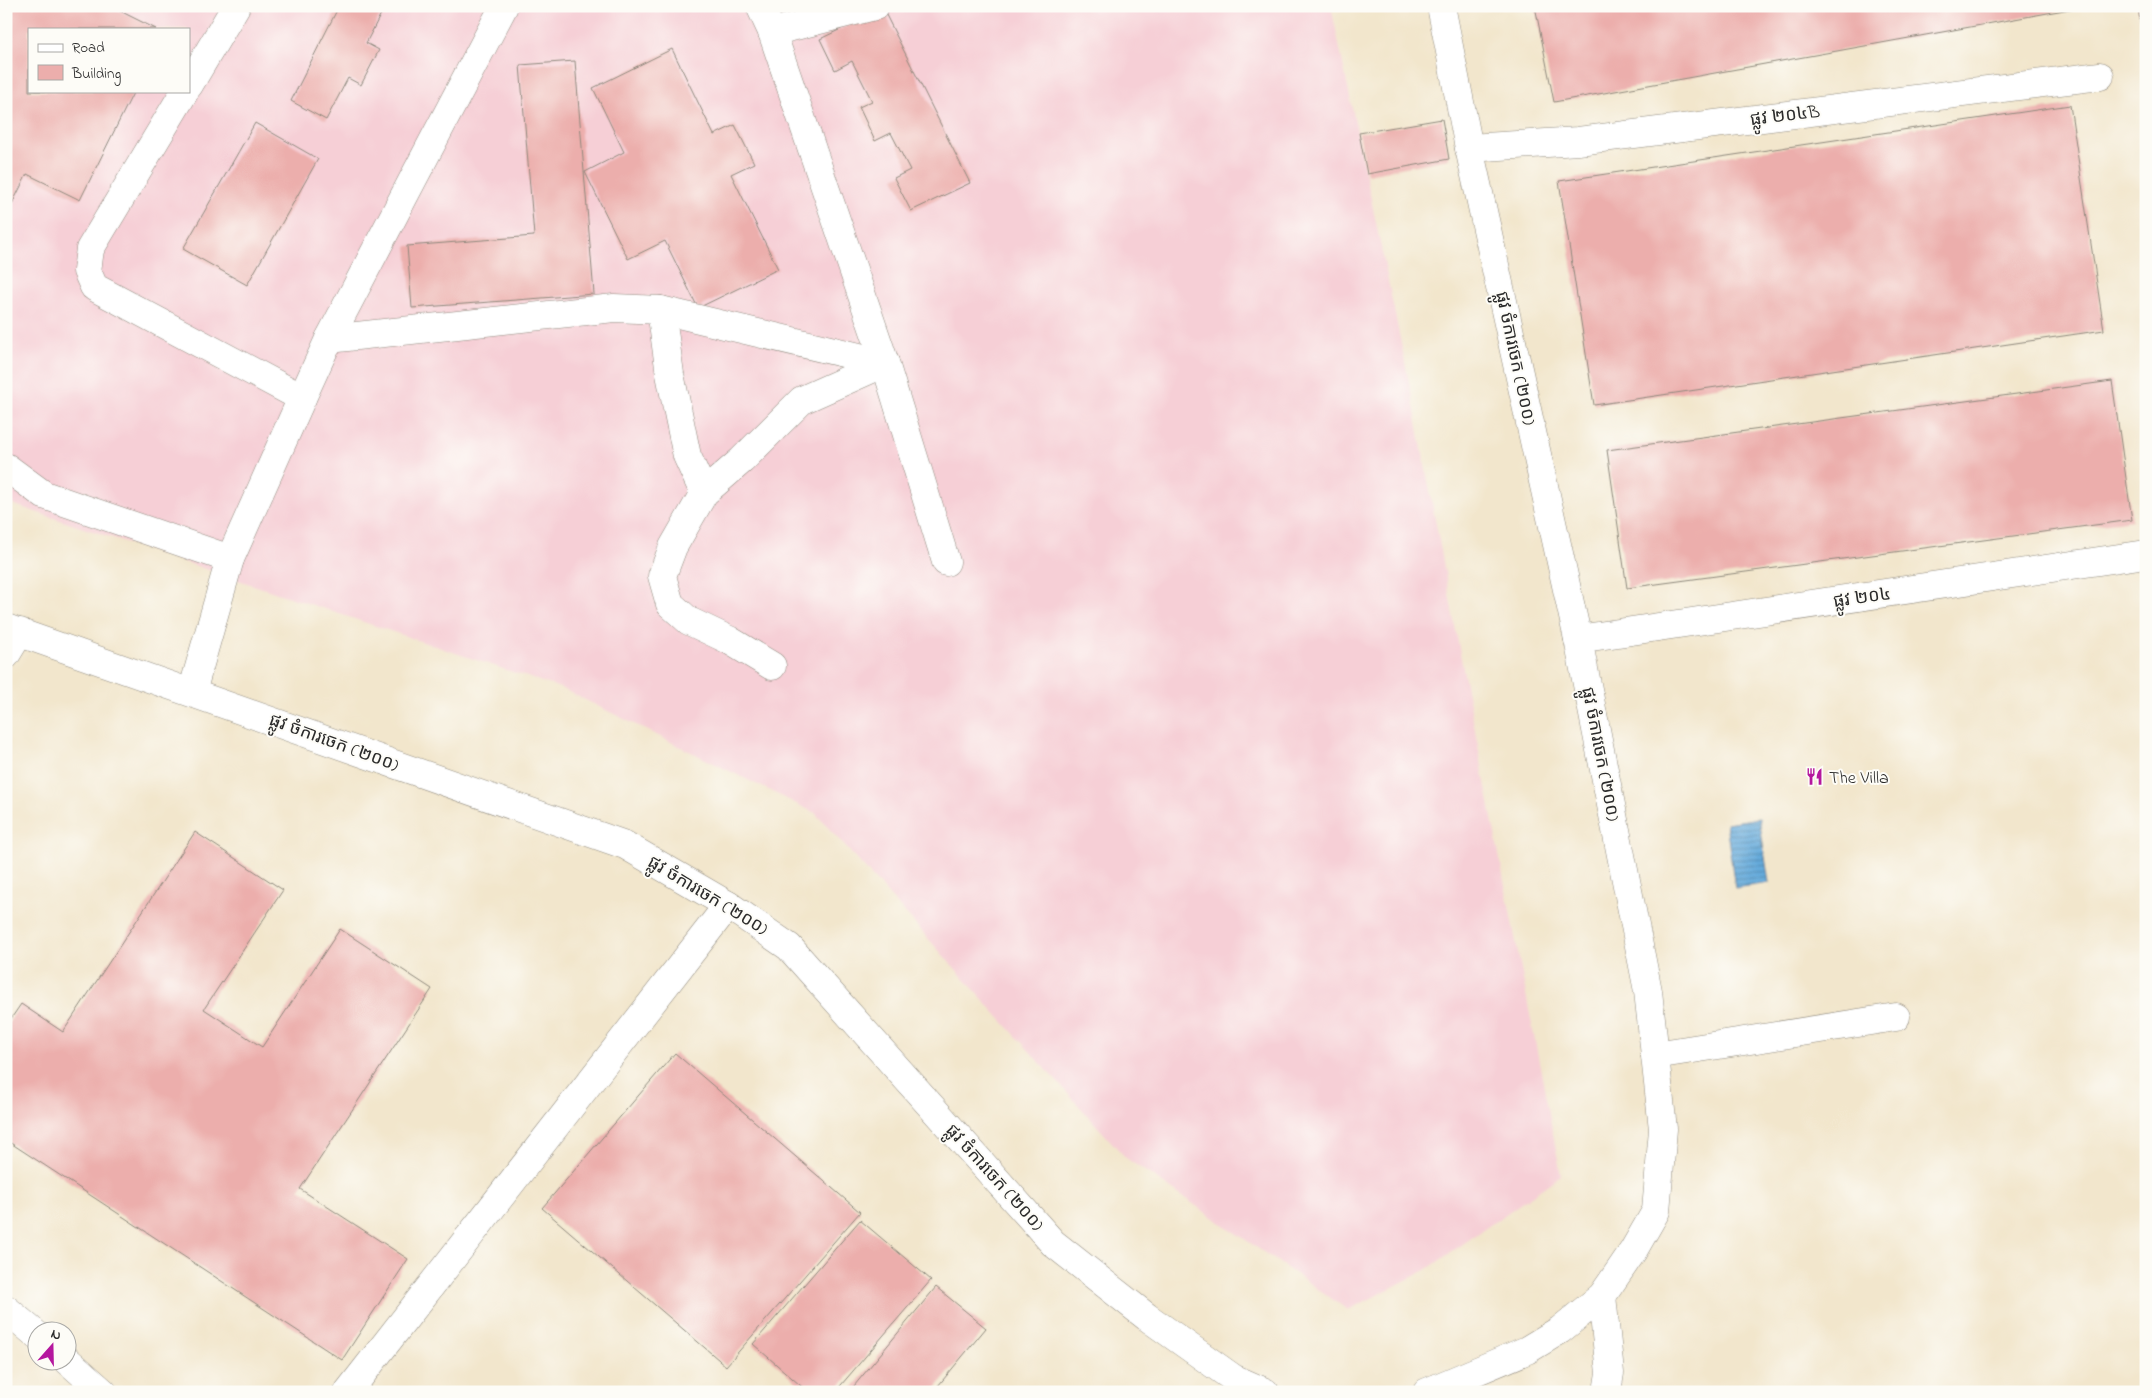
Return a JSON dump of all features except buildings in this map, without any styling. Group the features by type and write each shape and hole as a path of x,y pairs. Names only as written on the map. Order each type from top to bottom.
{"street":[{"path":"190,83 236,6"},
{"path":"192,692 230,559 302,398 329,339 504,6"},
{"path":"760,6 772,32 884,363 946,562"},
{"path":"772,32 875,6"},
{"name":"ផ្លូវ ចំការចេក (២០០)","path":"1427,1392 1527,1350 1560,1330 1602,1296 1633,1251 1656,1211 1663,1129 1648,991 1578,639 1469,148 1441,6"},
{"name":"ផ្លូវ ២០៤B","path":"1469,148 1578,141 2100,76"},
{"path":"184,92 90,249 87,271 94,287 302,398"},
{"path":"329,339 614,308 661,310 884,363"},
{"path":"661,310 670,374 687,456 704,492"},
{"path":"772,666 729,640 689,621 670,604 662,576 673,547 704,492 742,460 802,400 884,363"},
{"path":"6,466 44,496 230,559"},
{"name":"ផ្លូវ ២០៤","path":"1578,639 2146,554"},
{"path":"6,655 13,630"},
{"name":"ផ្លូវ ចំការចេក (២០០)","path":"13,630 625,845 728,905 789,946 1053,1243 1229,1385 1265,1392"},
{"path":"348,1392 728,905"},
{"path":"1655,1055 1896,1017"},
{"path":"1602,1296 1610,1373 1607,1392"},
{"path":"6,1309 28,1328"},
{"path":"78,1370 103,1392"}],"shaded area":[{"path":"6,6 1331,6 1414,406 1561,1175 1426,1270 1348,1310 1126,1158 815,813 563,689 6,502"}],"water":[{"path":"1759,818 1769,883 1735,888 1726,823"}],"place":[{"name":"The Villa","path":"1815,777"}]}
